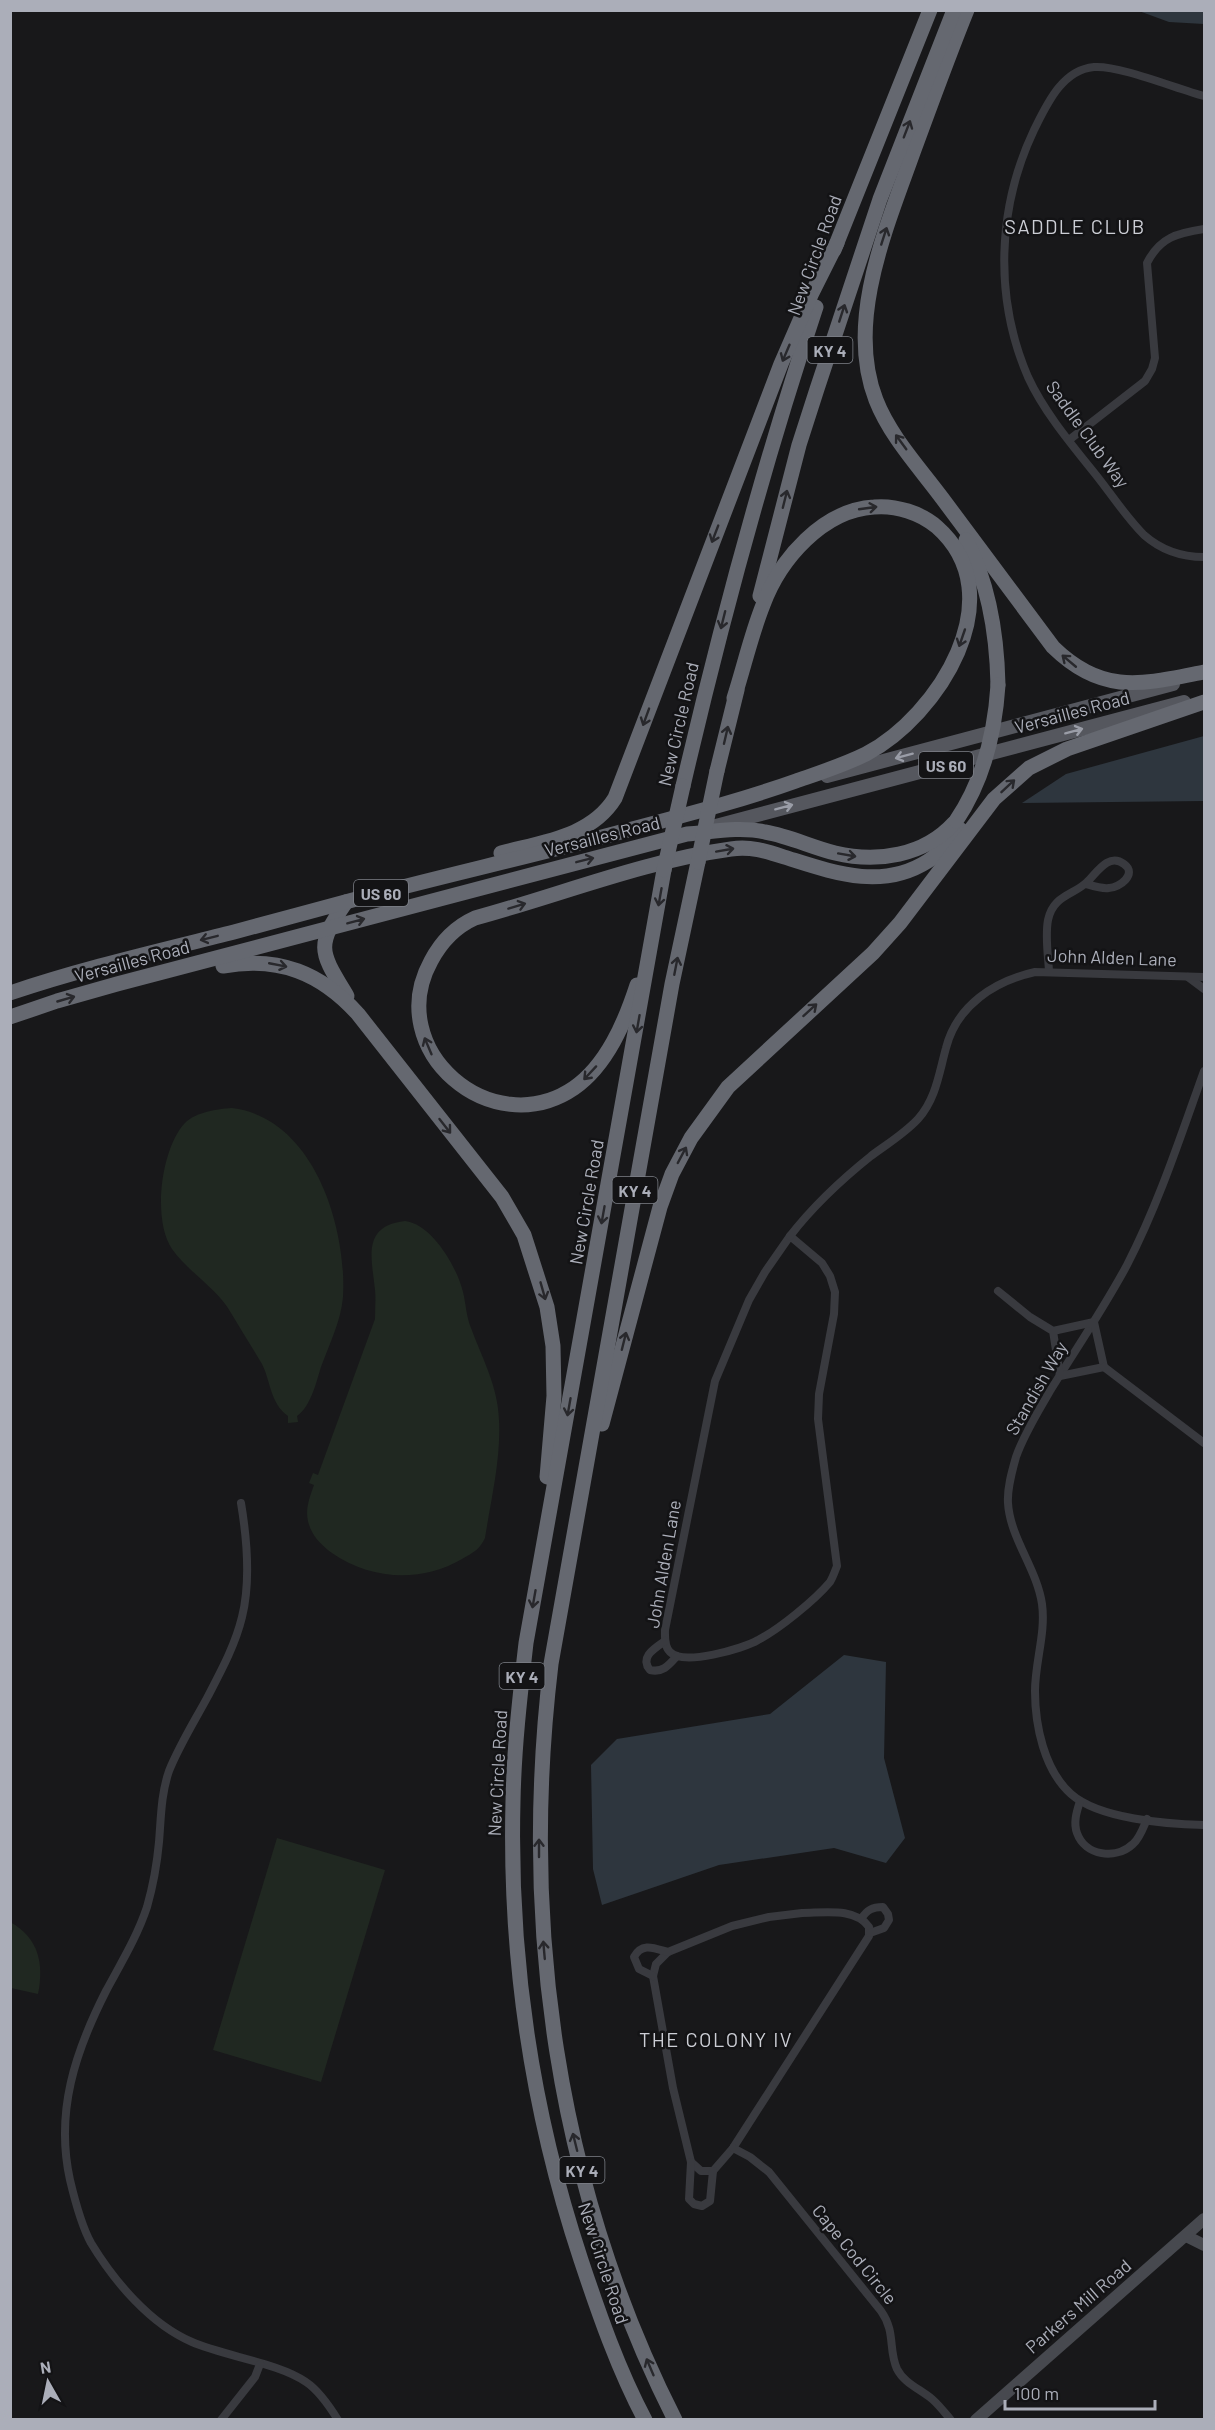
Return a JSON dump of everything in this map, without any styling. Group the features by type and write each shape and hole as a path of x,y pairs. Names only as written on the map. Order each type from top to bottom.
{"highway":[{"name":"New Circle Road","path":"645,2420 600,2316 572,2232 543,2121 531,2060 521,1988 513,1889 515,1748 526,1643 664,870 725,612 763,472 837,243 930,10"},
{"name":"New Circle Road","path":"675,2420 629,2318 596,2223 562,2082 547,1978 540,1906 539,1849 544,1724 551,1664 576,1519 672,984 734,698 799,445 880,199 954,10"},
{"path":"967,10 879,250 864,336 866,365 877,403 888,425 1053,647 1082,671 1102,679 1128,684 1204,674"},
{"path":"390,891 493,855 571,834 595,821 610,806 628,766 781,364 837,243"},
{"path":"734,698 763,603 774,583 812,534 835,517 868,507 882,506 910,512 936,526 958,552 969,582 968,619 947,675 922,709 907,725 865,754 834,768 753,796"},
{"path":"687,834 738,830 764,831 834,852 878,857 916,849 939,836 956,820 976,784 990,744 998,685 994,636 983,585 969,546 948,506"},
{"path":"576,1519 660,1207 672,1174 691,1138 728,1087 873,953 981,815 1012,782 1048,758 1067,749 1204,702"},
{"name":"Versailles Road","path":"10,993 56,978 753,796"},
{"path":"656,925 622,1022 602,1060 573,1088 556,1098 519,1105 500,1102 462,1088 442,1070 429,1051 420,1020 422,984 432,958 447,937 461,925 476,918 644,868 741,848 768,852 856,877 886,877 929,861 952,837 981,815"},
{"name":"Versailles Road","path":"10,1017 117,984 687,834"},
{"path":"346,902 328,929 325,938 326,957 358,1014 502,1197 524,1235 536,1268 547,1307 555,1374 539,1573"},
{"path":"117,984 241,963 273,963 324,983 358,1014"}],"main road":[{"name":"Versailles Road","path":"753,796 1204,674"},
{"name":"Versailles Road","path":"687,834 1204,697"},
{"name":"Parkers Mill Road","path":"976,2420 1204,2219"},
{"path":"1186,2236 1204,2245"}],"street":[{"name":"Saddle Club Way","path":"1204,96 1123,72 1095,67 1071,74 1056,91 1028,144 1017,176 1003,244 1003,282 1016,342 1029,378 1069,440 1133,524 1149,540 1167,550 1204,557"},
{"path":"1069,440 1144,381 1152,369 1155,358 1147,263 1152,252 1164,240 1175,234 1204,229"},
{"path":"1049,971 1047,931 1052,910 1065,895 1086,884 1097,869 1108,862 1117,861 1128,869 1128,877 1124,883 1111,888 1086,884"},
{"name":"John Alden Lane","path":"678,1656 670,1652 665,1641 665,1630 715,1381 749,1300 790,1236 813,1208 845,1177 907,1130 920,1117 934,1094 952,1029 973,1002 991,989 1012,978 1049,971 1204,977"},
{"path":"1188,976 1204,989"},
{"name":"Standish Way","path":"1204,1071 1141,1236 1094,1322 1060,1376 1021,1446 1016,1459 1008,1502 1010,1515 1042,1604 1042,1627 1035,1689 1040,1733 1055,1774 1063,1786 1080,1800 1118,1814 1204,1825"},
{"path":"665,1641 650,1652 646,1658 646,1666 650,1670 658,1672 678,1656 691,1657 748,1646 761,1639 823,1589 830,1581 837,1566 818,1413 819,1394 836,1301 835,1292 830,1276 822,1263 790,1236"},
{"path":"998,1291 1030,1317 1053,1330 1094,1322 1104,1367 1204,1443"},
{"path":"1053,1330 1060,1376 1104,1367"},
{"path":"241,1503 246,1534 242,1617 228,1655 168,1774 160,1812 155,1874 147,1907 132,1943 94,2018 71,2076 64,2114 65,2155 74,2198 90,2240 112,2273 134,2298 162,2324 190,2341 306,2382 330,2407 338,2420"},
{"path":"1080,1800 1076,1815 1077,1832 1086,1845 1100,1854 1120,1852 1132,1846 1147,1819"},
{"path":"861,1919 874,1907 883,1907 889,1920 884,1928 870,1933 733,2148 713,2171 710,2201 702,2206 694,2204 689,2199 692,2162 673,2088 653,1976 656,1964 668,1952 715,1932 769,1917 847,1914 861,1919 869,1927 870,1933"},
{"path":"653,1976 639,1969 634,1957 642,1947 668,1952"},
{"name":"Cape Cod Circle","path":"733,2148 750,2157 769,2172 881,2311 890,2326 895,2360 900,2373 905,2380 934,2401 951,2420"},
{"path":"692,2162 701,2171 713,2171"},
{"path":"221,2420 255,2377 260,2364"}],"shaded area":[{"path":"1139,11 1204,11 1204,24 1169,22"},
{"path":"1204,736 1204,801 1022,803 1066,774"},
{"path":"232,1108 260,1116 284,1132 304,1154 320,1180 339,1239 343,1269 343,1297 340,1315 312,1394 302,1412 297,1416 298,1422 288,1423 288,1416 274,1399 262,1364 231,1313 218,1296 186,1266 172,1249 162,1221 162,1184 165,1166 177,1134 185,1123 195,1116 213,1110"},
{"path":"405,1221 415,1224 434,1238 449,1259 460,1282 469,1324 496,1396 499,1435 493,1494 485,1538 481,1545 470,1555 446,1567 413,1575 396,1575 363,1569 332,1553 314,1535 309,1526 307,1512 314,1485 309,1483 313,1473 318,1475 375,1319 372,1246 375,1237 391,1224"},
{"path":"844,1655 886,1662 884,1758 905,1838 886,1863 834,1848 719,1865 602,1905 593,1869 591,1765 617,1739 770,1714"},
{"path":"277,1838 385,1870 321,2082 213,2050"},
{"path":"10,1922 27,1936 37,1953 40,1972 38,1994 11,1988"}],"district":[{"name":"SADDLE CLUB","path":"1075,226"},
{"name":"THE COLONY IV","path":"716,2039"}]}
